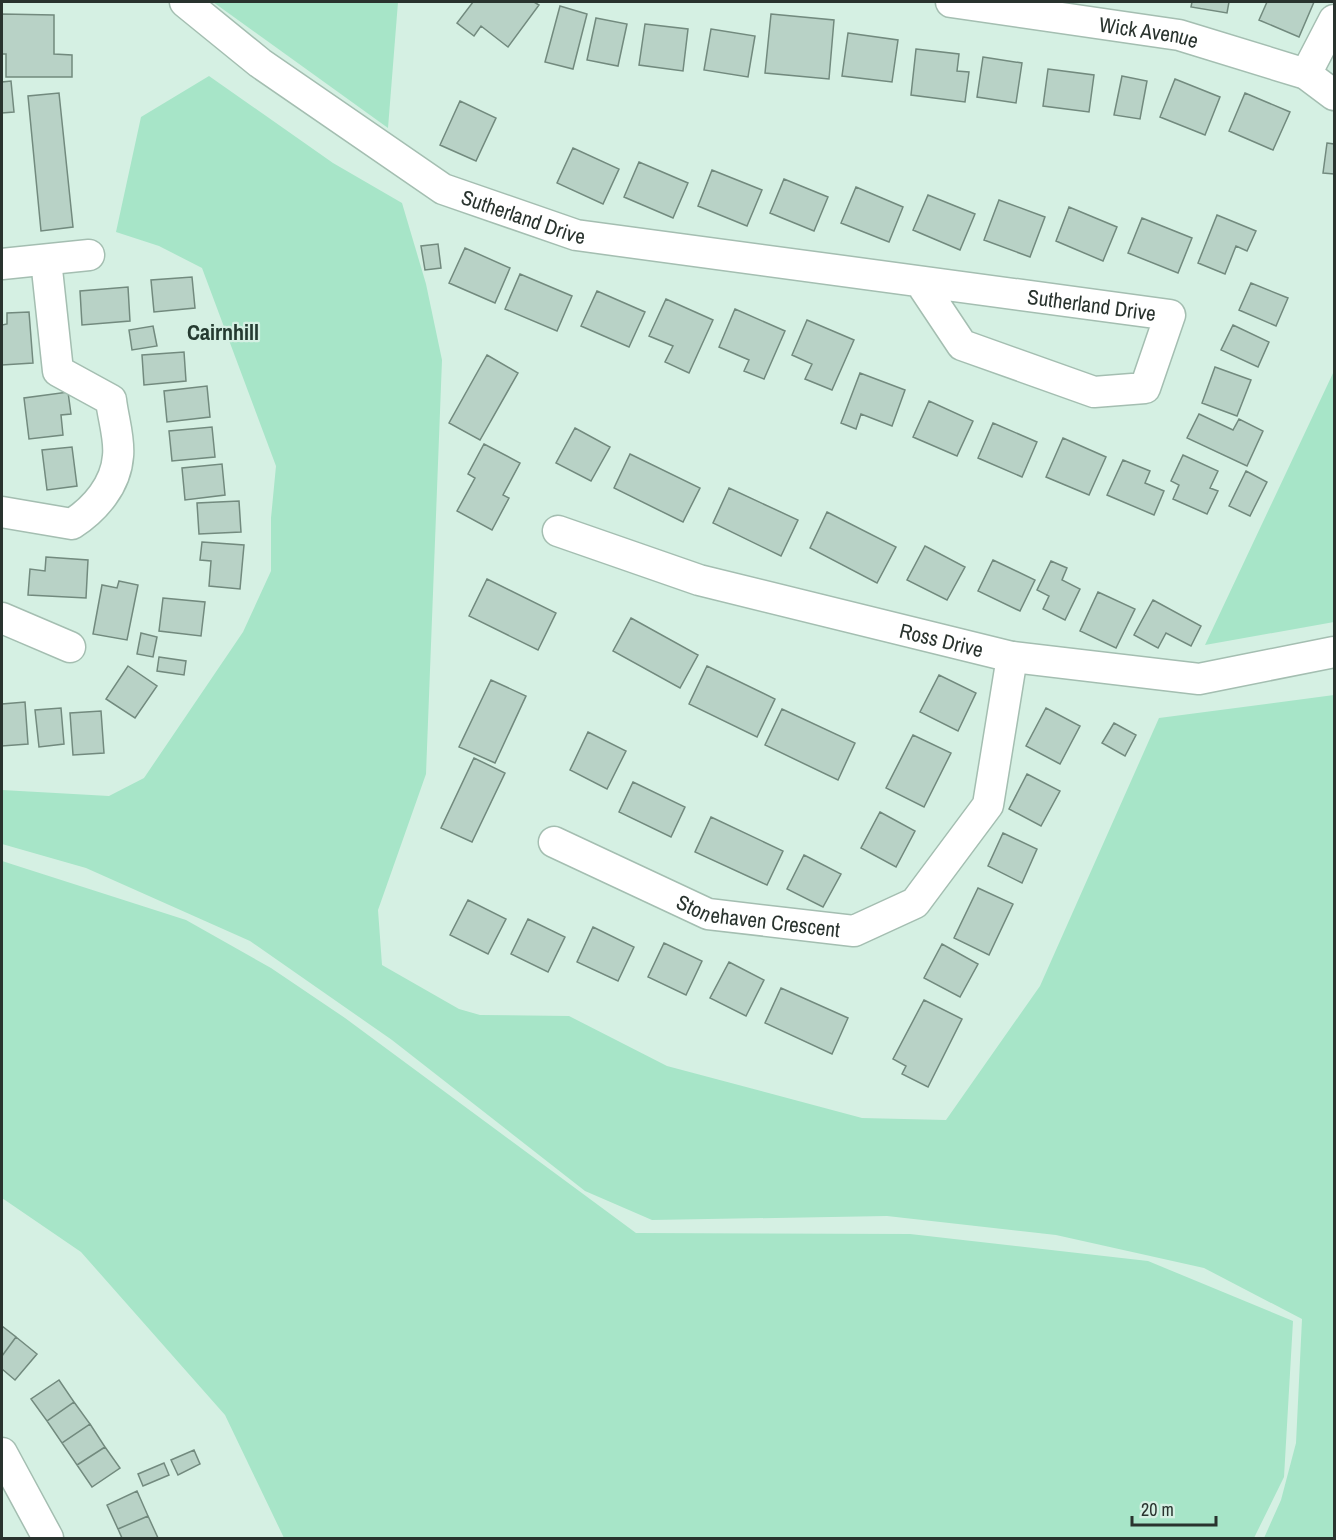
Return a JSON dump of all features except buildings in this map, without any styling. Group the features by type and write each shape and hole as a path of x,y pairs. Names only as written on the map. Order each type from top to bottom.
{"street":[{"name":"Sutherland Drive","path":"185,2 261,63 443,189 576,235 1170,315 1145,388 1094,392 962,345 920,282"},
{"name":"Wick Avenue","path":"951,2 1095,12 1306,74 1335,95"},
{"path":"1306,74 1335,20"},
{"path":"2,264 89,255"},
{"path":"2,512 72,524 94,509 109,484 118,456 111,400 58,371 46,260"},
{"name":"Ross Drive","path":"558,531 699,580 1012,657 1199,679 1335,652"},
{"path":"2,618 70,647"},
{"name":"Stonehaven Crescent","path":"554,842 708,914 854,931 915,903 988,805 1012,657"},
{"path":"2,1453 48,1539"}],"green space":[{"path":"213,2 398,2 388,128"},
{"path":"209,76 333,163 402,203 426,284 442,360 426,774 378,910 382,965 459,1009 480,1015 569,1016 667,1066 862,1118 946,1120 1040,986 1159,718 1334,695 1334,1538 1264,1538 1281,1500 1296,1443 1302,1319 1204,1268 1056,1235 887,1216 652,1220 585,1191 392,1040 250,941 86,868 2,844 2,790 109,796 144,778 243,632 271,571 271,518 276,466 202,268 159,246 116,232 141,117"},
{"path":"1334,371 1334,622 1205,645"},
{"path":"2,861 186,920 271,968 345,1018 636,1233 910,1234 1148,1261 1293,1321 1284,1477 1254,1538 284,1538 225,1415 81,1252 2,1198"}],"district":[{"name":"Cairnhill","path":"223,332"}]}
